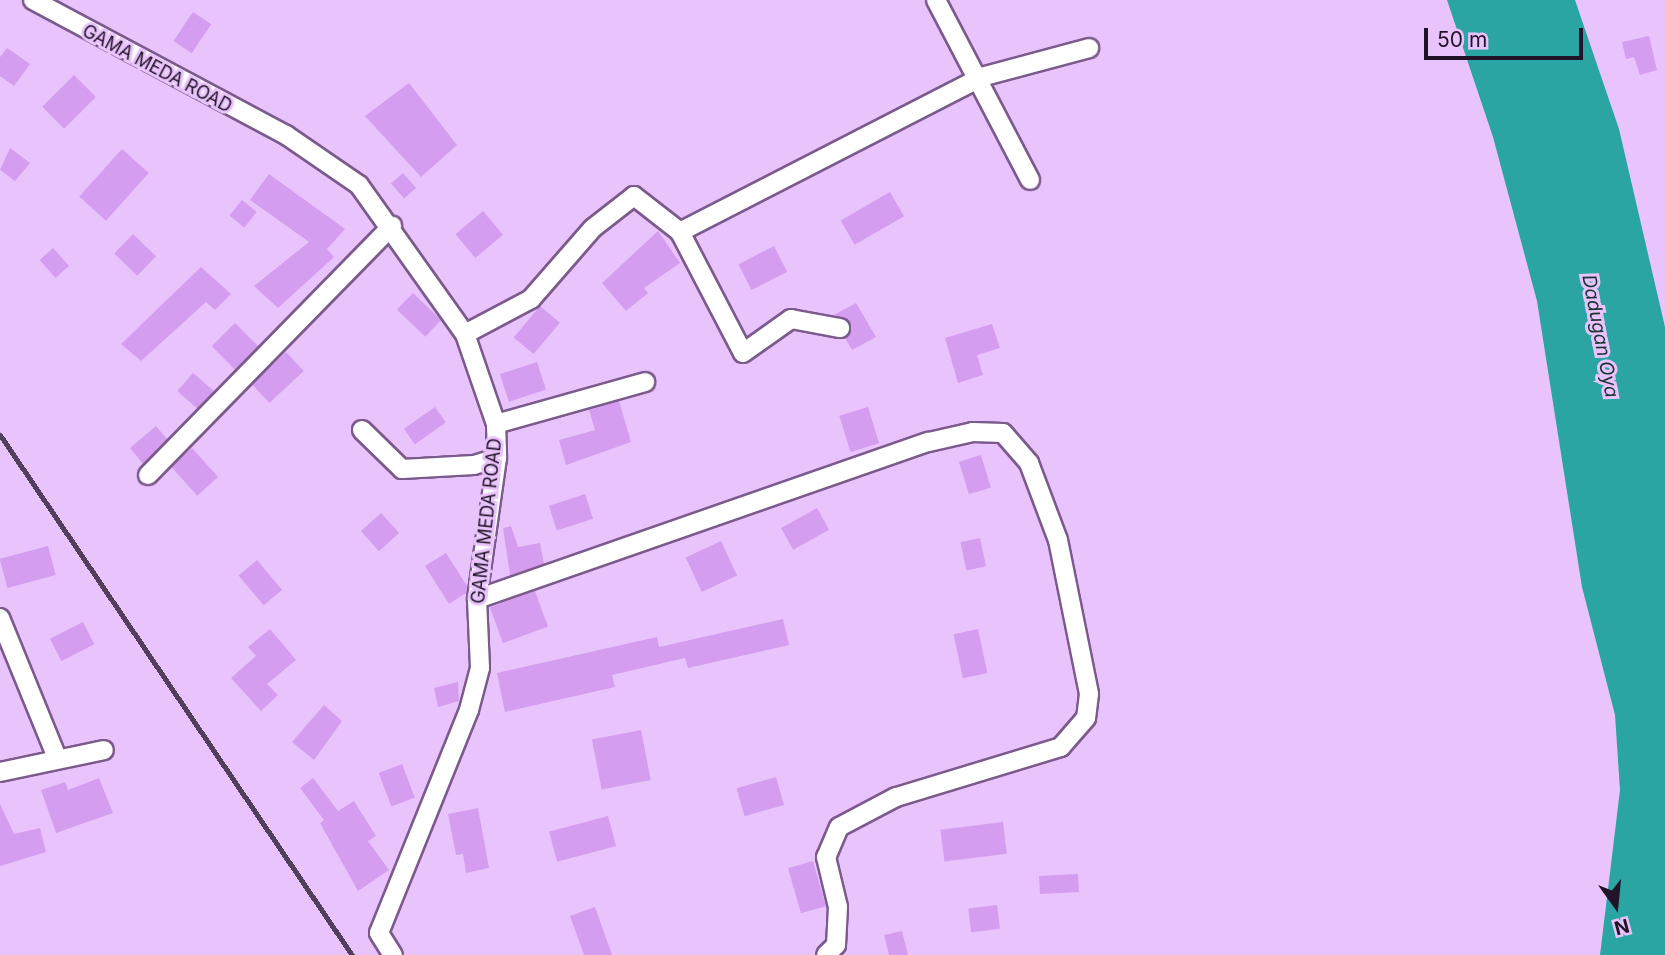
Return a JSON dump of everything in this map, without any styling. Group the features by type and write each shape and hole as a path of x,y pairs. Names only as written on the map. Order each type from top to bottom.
{"street":[{"name":"GAMA MEDA ROAD","path":"33,0 286,135 359,185 392,226 465,334 496,424 497,458 477,599 480,668 469,710 379,933 393,955"},
{"path":"936,0 1030,180"},
{"path":"680,232 977,79 1090,48"},
{"path":"465,334 531,299 593,228 634,195 680,232 743,353 791,319 840,328"},
{"path":"148,475 392,226"},
{"path":"496,424 645,382"},
{"path":"362,430 402,469 474,465 497,458"},
{"path":"477,599 929,442 973,432 1003,433 1029,463 1058,540 1089,694 1086,718 1061,747 896,797 839,827 826,857 838,907 836,945 826,955"},
{"path":"0,618 57,758"},
{"path":"0,772 104,750"}],"water":[{"name":"Dadugan Oya","path":"1447,0 1575,0 1619,129 1665,327 1665,955 1600,955 1620,790 1615,715 1582,587 1537,301 1493,137"}],"building":[{"path":"193,12 211,24 192,53 173,41"},
{"path":"1649,36 1657,70 1640,75 1634,57 1626,59 1622,42"},
{"path":"7,48 30,64 14,86 0,76 0,57"},
{"path":"74,75 96,97 64,129 42,107"},
{"path":"409,83 457,145 421,177 365,116"},
{"path":"10,148 30,163 15,181 0,170"},
{"path":"122,149 149,173 106,221 79,197"},
{"path":"403,173 416,188 404,199 391,183"},
{"path":"269,174 345,229 327,249 334,257 278,308 254,286 309,242 250,200"},
{"path":"890,192 904,216 855,245 841,220"},
{"path":"242,200 257,212 244,228 229,216"},
{"path":"483,211 503,235 475,258 455,234"},
{"path":"658,231 680,263 644,288 648,293 626,311 602,283"},
{"path":"133,234 156,256 137,276 114,253"},
{"path":"774,246 787,272 752,290 738,264"},
{"path":"53,248 69,266 56,278 40,260"},
{"path":"201,267 231,294 215,310 206,302 141,361 121,344"},
{"path":"413,293 441,320 425,337 397,310"},
{"path":"856,303 876,337 852,350 845,338 850,324 834,315"},
{"path":"540,306 560,323 534,354 514,337"},
{"path":"235,323 258,346 235,370 212,346"},
{"path":"992,324 1000,348 977,355 983,375 958,383 945,338"},
{"path":"286,352 304,371 269,403 252,384"},
{"path":"537,362 546,390 509,402 500,374"},
{"path":"193,373 214,391 198,409 177,391"},
{"path":"619,401 631,442 566,465 559,440 595,430 589,410"},
{"path":"435,407 446,423 415,444 404,429"},
{"path":"868,407 879,443 850,452 839,416"},
{"path":"156,426 167,439 143,464 130,448"},
{"path":"192,448 218,477 197,496 171,467"},
{"path":"981,455 991,488 969,494 959,462"},
{"path":"585,494 593,519 557,530 549,506"},
{"path":"817,508 829,530 793,550 781,528"},
{"path":"381,513 399,533 379,551 361,531"},
{"path":"511,526 518,547 540,543 544,564 510,575 503,528"},
{"path":"980,538 986,566 966,571 960,542"},
{"path":"721,541 737,575 702,592 686,557"},
{"path":"48,546 56,575 7,588 0,559"},
{"path":"446,553 467,586 466,593 449,604 425,566"},
{"path":"257,560 282,590 264,605 239,575"},
{"path":"535,591 548,627 503,643 490,607"},
{"path":"783,619 789,645 688,668 685,658 612,675 615,687 505,712 497,673 657,637 659,647"},
{"path":"83,622 94,644 61,661 50,639"},
{"path":"270,629 296,660 267,684 278,695 261,711 231,678 256,656 248,647"},
{"path":"978,629 987,673 963,678 954,634"},
{"path":"458,682 459,701 438,707 434,688"},
{"path":"324,705 342,721 314,760 292,742"},
{"path":"641,730 651,780 602,790 592,740"},
{"path":"402,764 415,798 392,807 379,773"},
{"path":"776,777 784,805 745,816 737,788"},
{"path":"99,778 113,813 56,833 41,790 65,782 68,790"},
{"path":"313,778 338,811 354,801 376,836 368,841 389,870 358,891 320,823 324,820 300,788"},
{"path":"0,804 14,834 40,828 46,852 0,866"},
{"path":"478,808 489,868 466,873 463,854 456,855 448,814"},
{"path":"608,816 616,846 557,862 549,832"},
{"path":"1003,822 1007,854 944,861 940,830"},
{"path":"813,861 826,906 801,913 788,868"},
{"path":"1078,874 1079,892 1040,894 1039,876"},
{"path":"997,905 1000,929 971,932 968,909"},
{"path":"595,907 612,955 584,955 570,916"},
{"path":"902,931 908,955 889,955 884,935"}],"railway":[{"path":"0,435 352,955"}]}
